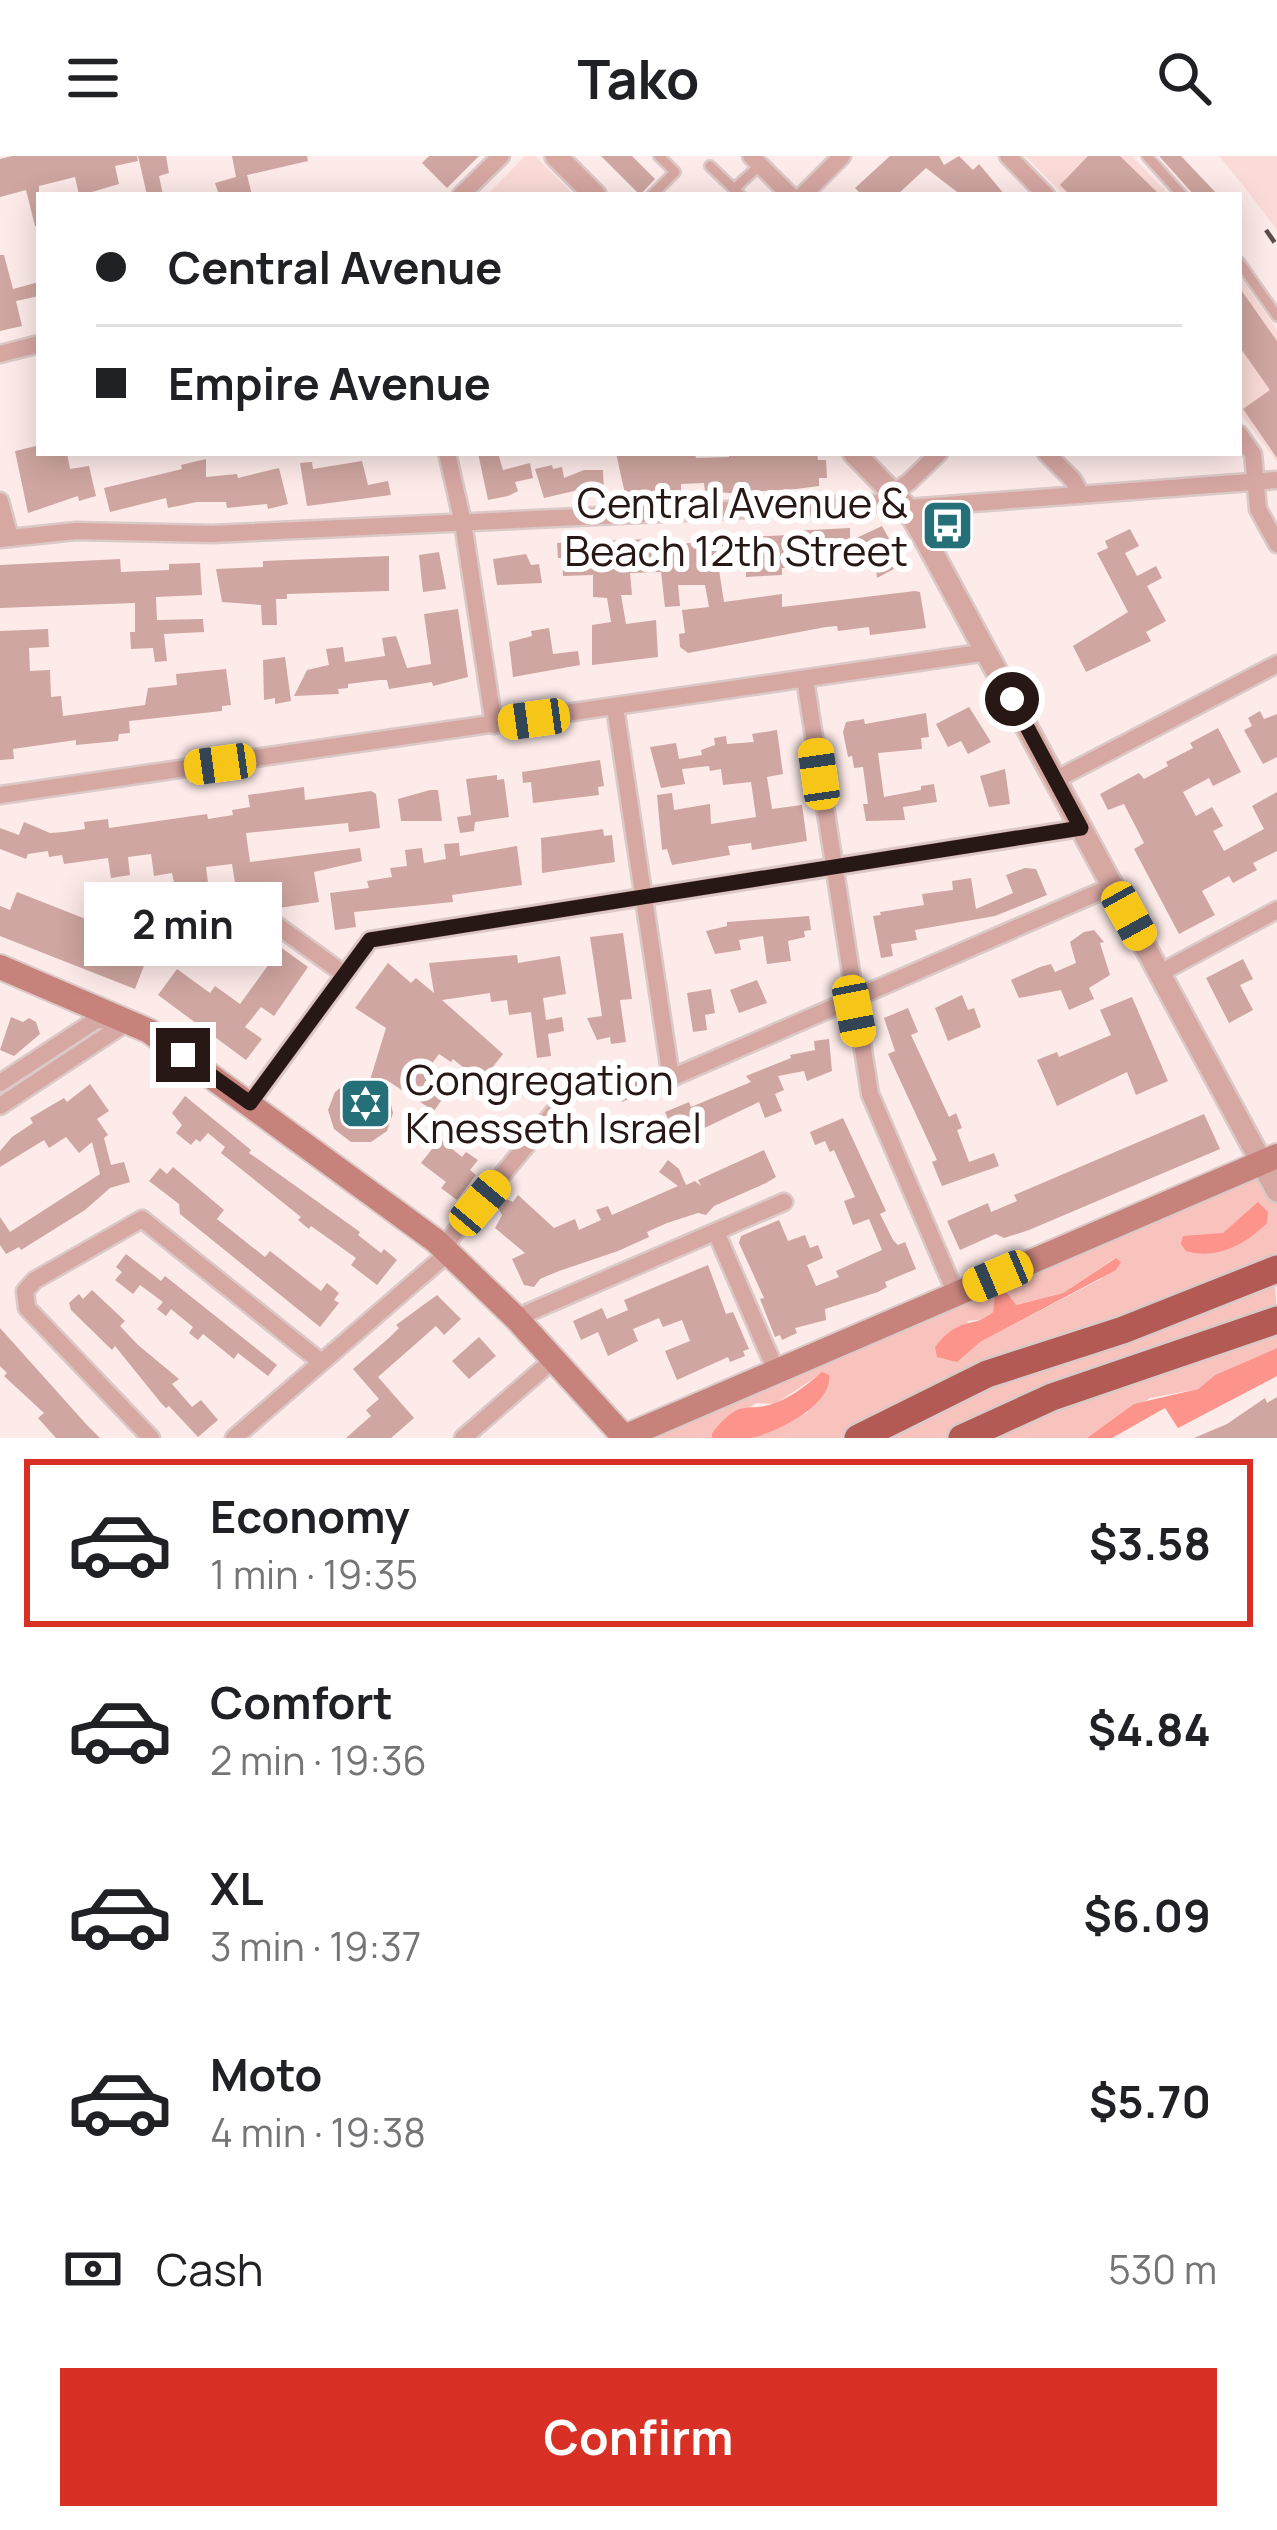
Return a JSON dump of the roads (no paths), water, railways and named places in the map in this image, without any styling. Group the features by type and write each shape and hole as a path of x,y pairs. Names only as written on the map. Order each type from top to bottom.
{"highway":[{"path":"858,1438 987,1374 1123,1330 1277,1269"},
{"path":"962,1438 1052,1397 1277,1320"}],"main road":[{"path":"0,967 129,1021 250,1103 446,1249 516,1318 624,1438 1269,1160"}],"street":[{"path":"464,192 501,156"},
{"path":"556,156 592,192"},
{"path":"806,192 842,156"},
{"path":"1008,156 1043,192"},
{"path":"755,160 787,192"},
{"path":"0,354 36,345"},
{"path":"1242,438 1253,454 1258,509 1277,544"},
{"path":"448,456 463,523 494,724"},
{"path":"857,456 901,500 988,652 1160,973 1269,1160 1277,1191"},
{"path":"901,500 937,456"},
{"path":"1049,456 1081,495"},
{"path":"0,501 5,539 76,531 212,534 1081,495 1277,480"},
{"path":"0,795 988,652"},
{"path":"1055,780 1277,664"},
{"path":"805,680 870,1094 956,1294"},
{"path":"616,707 671,1078 1113,886"},
{"path":"250,1103 370,940 1081,828"},
{"path":"1160,973 1277,910"},
{"path":"272,921 344,974"},
{"path":"0,1083 97,1021 129,1021"},
{"path":"0,1106 129,1021"},
{"path":"234,1438 440,1260 571,1091"},
{"path":"516,1318 784,1202"},
{"path":"151,1438 27,1308 25,1291 35,1280 142,1219 321,1362"},
{"path":"716,1232 777,1373"},
{"path":"463,1438 554,1359"}],"lane":[{"path":"655,192 675,172 659,156"},
{"path":"1147,156 1179,192"},
{"path":"710,166 737,192 755,160"},
{"path":"1242,266 1277,316"}],"railway":[{"path":"1266,230 1277,246"}],"place":[{"name":"Central Avenue & Beach 12th Street","path":"947,526"},
{"name":"Congregation Knesseth Israel","path":"366,1103"}]}
